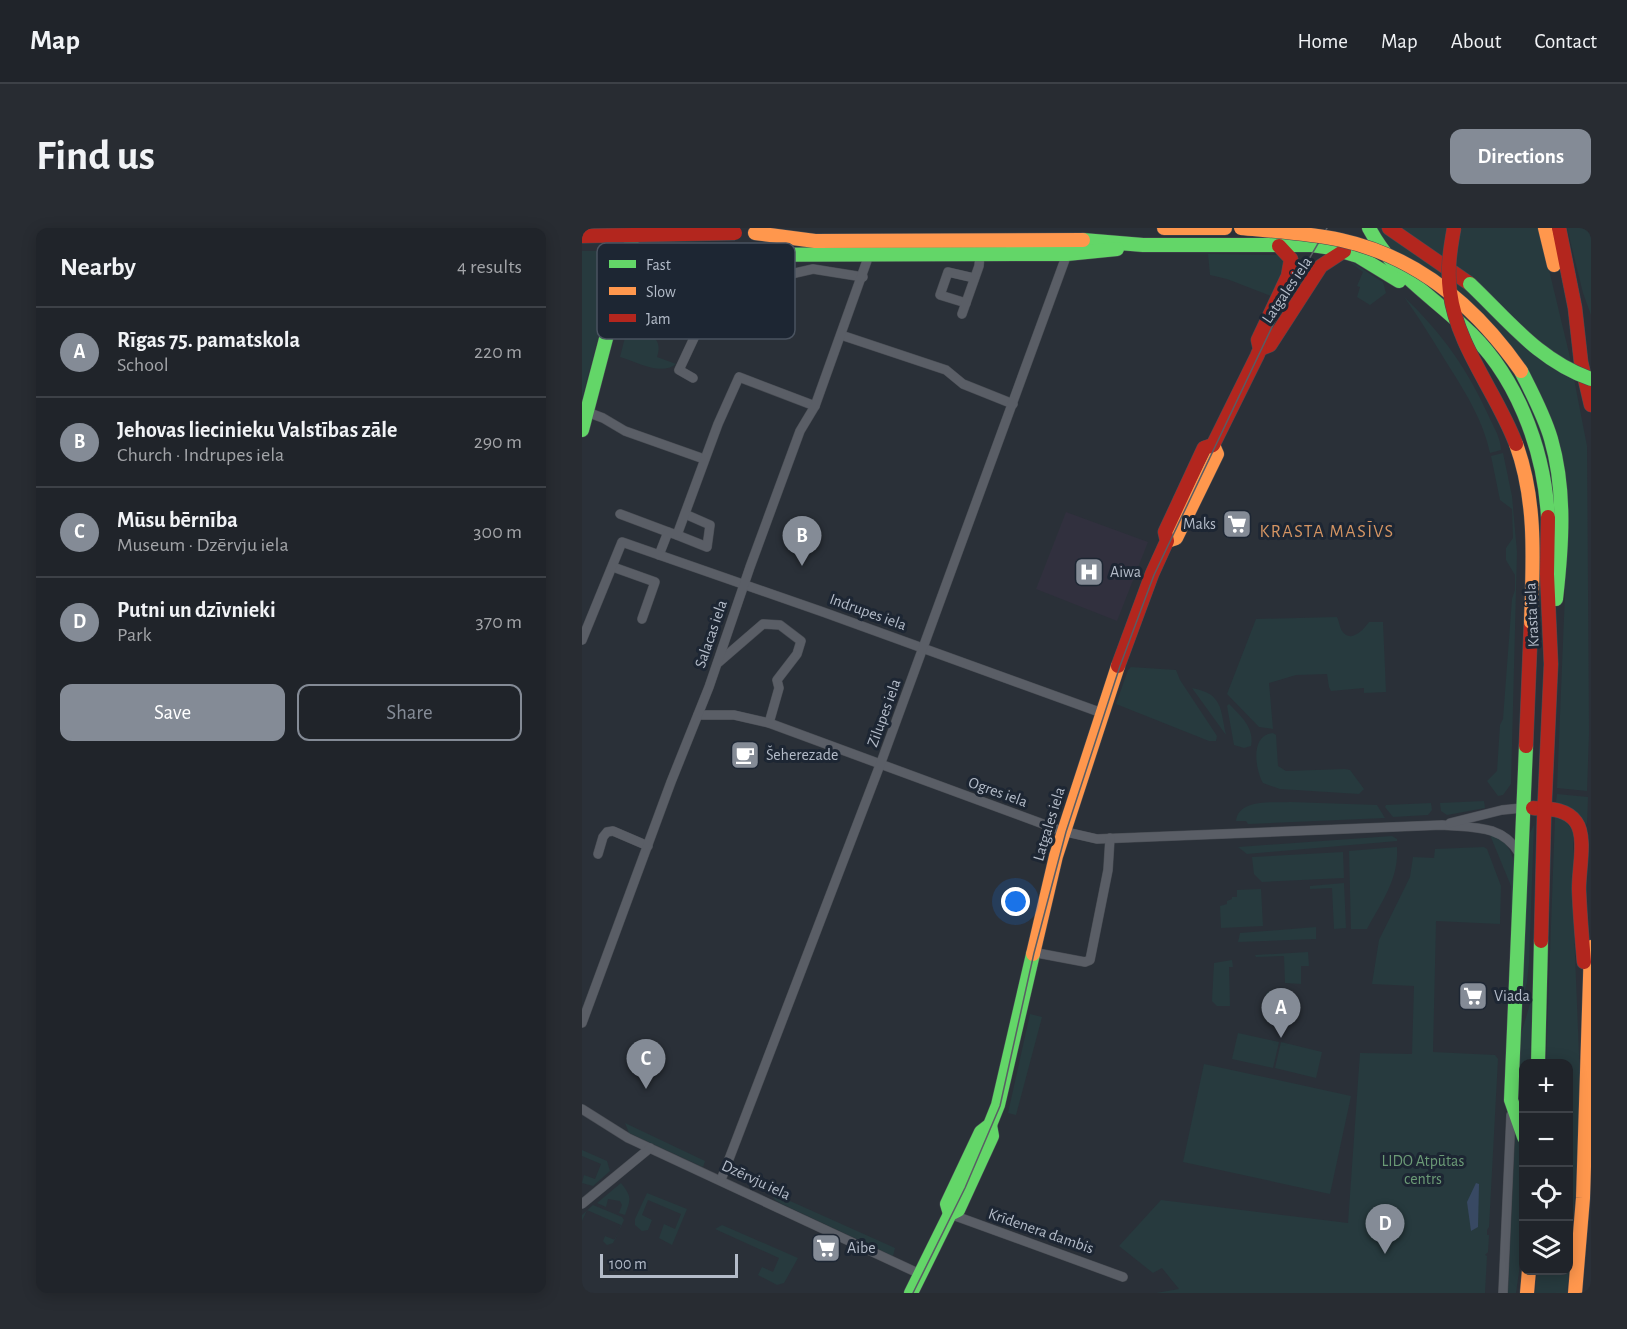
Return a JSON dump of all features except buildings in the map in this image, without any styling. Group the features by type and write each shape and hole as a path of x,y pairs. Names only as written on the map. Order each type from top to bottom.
{"main road":[{"path":"631,243 635,228"},
{"path":"722,228 723,243"},
{"path":"582,236 755,233 810,228"},
{"path":"1164,228 1225,228"},
{"path":"1241,228 1305,234 1353,243 1417,269 1445,288 1472,311 1502,344 1521,371 1544,418 1557,469 1561,516 1560,575 1551,640"},
{"path":"1245,245 1271,241 1280,228"},
{"name":"Krasta iela","path":"1369,228 1388,260 1422,293 1465,328 1491,357 1513,392 1534,439 1546,491 1551,640 1541,900 1538,1059"},
{"path":"1389,228 1470,284 1541,355 1561,368 1591,379"},
{"path":"1454,228 1447,272 1453,314 1462,337 1509,425 1521,457 1529,489 1534,538 1511,1100 1519,1123"},
{"path":"1545,228 1591,405"},
{"path":"1559,228 1575,308 1581,362"},
{"path":"755,233 815,242 1088,240 1143,245"},
{"path":"795,256 1067,254 1143,245 1312,245 1358,256 1422,293"},
{"name":"Latgales iela","path":"911,1293 950,1214 947,1204 981,1132 990,1125 998,1105 1045,898 1102,713 1152,574 1167,541 1166,529 1204,448 1213,445 1260,349 1258,340 1292,264 1289,255 1279,246"},
{"name":"Latgales iela","path":"1260,349 1270,345 1321,267 1344,251"},
{"path":"1563,254 1591,325"},
{"path":"582,430 606,339"},
{"path":"1522,808 1560,810 1567,813 1578,824 1580,831 1579,889 1590,1028"},
{"path":"1513,1047 1531,986 1532,951 1541,900"},
{"path":"1575,1293 1583,1198 1591,947"},
{"path":"1527,1293 1529,1275"}],"street":[{"name":"Zilupes iela","path":"722,1180 924,648 1067,254"},
{"name":"Salacas iela","path":"582,1023 698,715 800,431 815,406 869,255"},
{"path":"962,314 979,266 980,255"},
{"path":"795,273 813,269 863,277"},
{"path":"966,303 940,295 948,272 974,278"},
{"path":"841,335 946,370 963,384 1013,404"},
{"path":"693,378 679,370 694,339"},
{"path":"659,555 686,514 704,459 726,404 740,377 815,406"},
{"path":"587,412 625,431 704,459"},
{"path":"620,514 707,547 710,525 686,514"},
{"name":"Indrupes iela","path":"613,567 622,542 1102,713"},
{"path":"582,640 613,567 655,582 642,619"},
{"path":"717,663 763,624 780,626 801,641 797,654 777,680 779,688 769,723"},
{"name":"Ogres iela","path":"698,715 734,715 769,723 1064,832 1097,839 1442,825 1488,830 1502,834 1513,843 1521,856"},
{"name":"Ogres iela","path":"1442,825 1502,810 1522,808"},
{"path":"597,854 603,837 607,832 613,831 648,846"},
{"path":"1032,952 1085,962 1090,960 1108,870 1110,838"},
{"path":"1503,1293 1511,1100"},
{"name":"Dzērvju iela","path":"582,1109 628,1138 920,1274"},
{"path":"582,1204 650,1148"},
{"name":"Krīdenera dambis","path":"950,1214 1123,1277"}],"shaded area":[{"name":"Aiwa","path":"1066,512 1148,542 1117,621 1036,589"}],"green space":[{"path":"1376,228 1539,228 1569,353 1587,446 1589,733 1587,791 1557,788 1565,593 1554,518 1512,377 1411,275"},
{"path":"1567,228 1591,228 1591,315 1583,293"},
{"path":"582,251 597,251 598,339 582,398"},
{"path":"1208,254 1277,255 1285,263 1285,267 1271,296 1210,275"},
{"path":"1350,262 1383,282 1386,293 1370,305 1357,297 1360,287 1357,286 1363,272"},
{"path":"1404,297 1431,324 1464,369 1496,431 1501,450 1490,453 1479,419 1468,398"},
{"path":"625,339 656,339 659,351 657,357 676,364 663,369 641,365 620,357"},
{"path":"1503,453 1512,496 1517,552 1511,784 1503,795 1498,796 1487,781 1497,771 1512,599 1515,590 1515,575 1506,560 1506,548 1513,538 1512,509 1500,500 1491,456"},
{"path":"1337,617 1342,631 1349,636 1357,634 1369,622 1383,622 1386,692 1364,693 1364,688 1331,691 1327,674 1296,675 1269,683 1273,729 1259,727 1227,694 1256,619"},
{"path":"1131,667 1176,670 1180,680 1217,736 1216,741 1209,741 1116,704"},
{"path":"1192,688 1215,698 1221,710 1226,735"},
{"path":"1229,704 1249,728 1251,746 1244,748 1234,745 1227,706"},
{"path":"1273,733 1276,735 1278,766 1286,771 1350,770 1364,789 1359,794 1280,789 1263,783 1258,770 1256,754 1261,740"},
{"path":"1557,794 1588,797 1587,824 1556,802"},
{"path":"1484,801 1485,808 1447,815 1441,811 1440,803"},
{"path":"1290,802 1377,805 1385,818 1248,824 1246,821 1236,821 1243,808 1250,805"},
{"path":"1431,803 1432,810 1428,815 1393,817 1385,807 1386,805"},
{"path":"1555,816 1562,818 1573,830 1574,930 1580,1079 1573,1219 1573,1059 1546,1059"},
{"path":"1534,825 1529,963 1521,1005 1528,837"},
{"path":"1490,835 1502,841 1514,861 1515,888 1510,927 1511,886"},
{"path":"1392,836 1397,841 1247,854 1238,847"},
{"path":"1397,847 1392,880 1367,929 1351,929 1349,851"},
{"name":"LIDO Atpūtas centrs","path":"1484,847 1487,849 1501,886 1500,924 1436,921 1433,1052 1495,1055 1498,1059 1489,1227 1487,1230 1488,1252 1485,1255 1487,1256 1485,1293 1156,1293 1179,1289 1162,1268 1153,1273 1119,1246 1161,1200 1348,1223 1360,1053 1412,1054 1414,986 1372,984 1379,940 1410,877 1413,857 1434,858 1435,849"},
{"path":"1343,852 1344,878 1262,882 1254,874 1252,857"},
{"path":"1344,883 1346,928 1334,929 1332,888 1310,889 1310,886"},
{"path":"1261,889 1263,926 1221,928 1220,906 1227,904 1232,897 1237,897 1237,890"},
{"path":"1316,927 1316,939 1238,942 1240,933"},
{"path":"1308,952 1309,966 1301,966 1301,984 1285,983 1284,956 1256,957 1255,955"},
{"path":"1232,960 1233,967 1229,967 1230,1006 1217,1006 1212,1001 1214,963"},
{"path":"1289,991 1294,994 1295,1017 1291,1020 1269,1015 1265,1008 1266,994"},
{"path":"1532,997 1530,1059 1519,1059 1519,1041"},
{"path":"1030,1014 1042,1017 1016,1115 1008,1113"},
{"path":"1238,1033 1279,1042 1273,1068 1232,1059"},
{"path":"1281,1042 1322,1052 1316,1078 1275,1068"},
{"path":"1204,1064 1351,1096 1330,1194 1183,1162"},
{"path":"625,1123 705,1161 703,1167 629,1133"},
{"path":"1515,1134 1519,1141 1519,1272 1516,1293 1508,1293"},
{"path":"582,1150 607,1161 610,1171 593,1186 582,1183 584,1175 595,1179 601,1164 582,1156"},
{"path":"621,1183 629,1198 625,1215 619,1213 622,1205 620,1201 608,1199 606,1207 597,1203"},
{"path":"770,1192 895,1248 893,1256 782,1204 775,1200"},
{"path":"647,1193 687,1209 672,1245 659,1238 664,1224 675,1229 681,1214 648,1200 642,1215 652,1220 648,1230 642,1231 635,1225 635,1219"},
{"path":"593,1205 622,1217 624,1220 618,1233 621,1225 587,1210"},
{"path":"722,1225 798,1258 784,1283 777,1285 758,1275 762,1267 773,1272 779,1258 715,1229"},
{"path":"605,1236 615,1240 607,1245 603,1241"},
{"path":"1537,1275 1569,1275 1567,1293 1535,1293"}],"water":[{"path":"1476,1183 1479,1184 1478,1227 1471,1231 1467,1202"}],"tram line":[{"path":"913,1293 965,1188 1000,1106 1034,953 1066,832 1120,666 1154,575 1283,304 1327,228"}],"railway":[{"path":"582,233 584,228"}],"traffic: fast":[{"path":"631,243 635,228"},
{"path":"1369,228 1388,257 1400,270 1463,326 1498,366 1524,413 1533,439 1540,465 1548,517"},
{"path":"1083,240 1143,245 1312,245 1358,256 1399,281"},
{"path":"795,255 1067,254 1117,249"},
{"path":"1470,284 1540,350 1572,371 1591,379"},
{"path":"582,430 606,339"},
{"path":"1521,371 1548,430 1559,478 1561,539 1556,599"},
{"path":"1519,1123 1511,1100 1526,746"},
{"path":"1538,1059 1541,941"},
{"path":"950,1214 947,1204 981,1132 990,1125 998,1105 1033,954"},
{"path":"911,1293 950,1214 958,1210 992,1136 990,1125"}],"traffic: slow":[{"path":"1164,228 1225,228"},
{"path":"1241,228 1341,240 1395,259 1420,272 1465,306 1504,348 1521,371"},
{"path":"1545,228 1554,265"},
{"path":"755,233 815,241 1083,240"},
{"path":"1516,444 1523,466 1531,510 1533,554 1531,622"},
{"path":"1167,541 1176,538 1217,454 1213,445"},
{"path":"1033,954 1056,856 1118,666"},
{"path":"1575,1293 1583,1198 1591,947"},
{"path":"1527,1293 1529,1275"}],"traffic: jam":[{"path":"1389,228 1470,284"},
{"path":"1454,228 1449,276 1454,312 1469,351 1499,406 1516,444"},
{"path":"1559,228 1575,308 1581,362 1591,405"},
{"path":"582,236 735,233"},
{"path":"1118,666 1152,574 1167,541 1165,532 1204,448 1213,445 1257,356 1260,349 1258,340 1288,276 1291,259 1279,246"},
{"path":"1260,349 1270,345 1321,266 1344,251"},
{"path":"1541,941 1551,664 1547,574 1548,517"},
{"path":"1526,746 1531,622"},
{"path":"1533,808 1551,809 1567,814 1572,817 1579,829 1582,846 1579,891 1584,962"}],"place":[{"name":"Maks","path":"1237,524"},
{"name":"Jehovas liecinieku Valstības zāle","path":"802,566"},
{"name":"Aiwa","path":"1089,572"},
{"name":"Šeherezade","path":"745,755"},
{"name":"Viada","path":"1473,996"},
{"name":"Rīgas 75. pamatskola","path":"1281,1038"},
{"name":"Mūsu bērnība","path":"646,1089"},
{"name":"Aibe","path":"826,1248"},
{"name":"Putni un dzīvnieki","path":"1385,1254"}],"district":[{"name":"KRASTA MASĪVS","path":"1327,532"}]}
